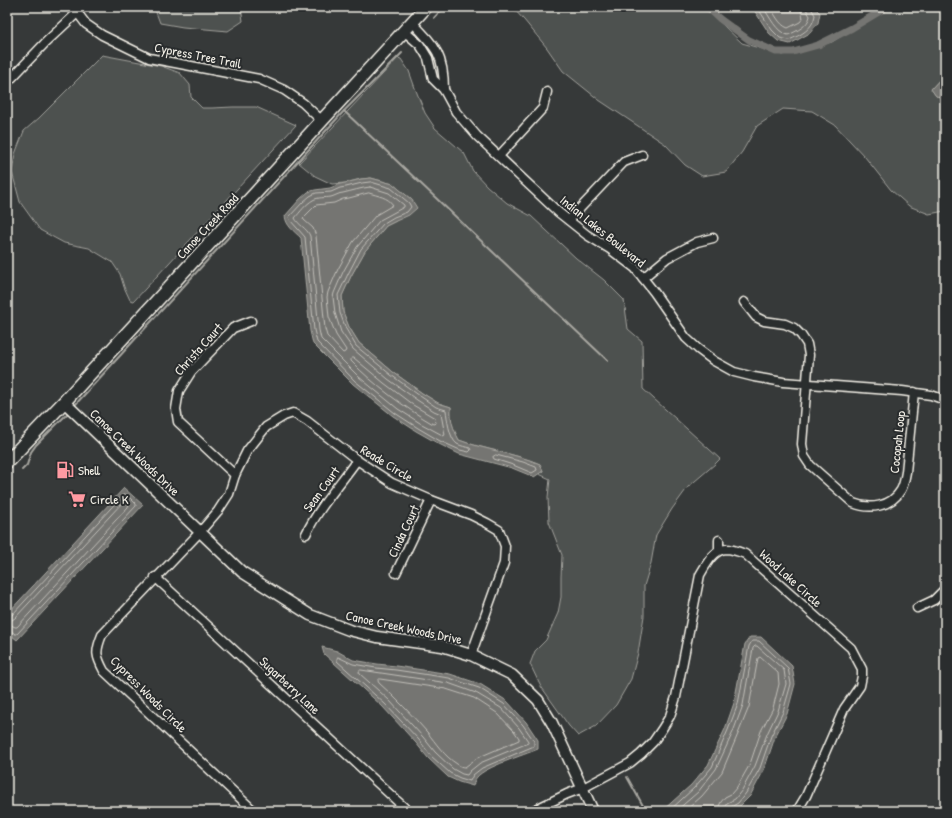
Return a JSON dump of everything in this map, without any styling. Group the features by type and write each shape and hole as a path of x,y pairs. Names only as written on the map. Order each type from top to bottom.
{"main road":[{"name":"Canoe Creek Road","path":"7,462 64,402 426,7"}],"street":[{"path":"7,83 75,10"},
{"name":"Cypress Tree Trail","path":"75,10 86,24 102,35 149,58 259,79 284,90 322,121"},
{"name":"Indian Lakes Boulevard","path":"408,26 428,58 433,79 444,90 456,112 477,136 558,212 587,235 610,249 635,268 654,292 686,338 714,361 734,372 783,382 914,392 931,395 945,400"},
{"name":"Indian Lakes Boulevard","path":"408,26 429,39 436,50 444,75 444,90"},
{"path":"499,156 543,108 547,92"},
{"path":"569,220 624,162 642,155"},
{"path":"643,278 667,258 697,242 712,238"},
{"name":"Cocopah Loop","path":"744,302 756,317 764,321 785,324 794,328 807,344 809,355 802,444 804,456 810,465 853,504 861,506 879,506 893,499 901,491 906,472 914,392"},
{"name":"Christa Court","path":"235,475 178,422 176,409 178,391 191,372 233,328 250,321"},
{"name":"Canoe Creek Woods Drive","path":"64,402 242,572 310,615 349,630 377,637 442,646 472,655 512,674 538,700 552,723 593,811"},
{"name":"Reade Circle","path":"200,532 218,511 229,494 235,475 248,451 266,426 284,416 293,413 307,421 357,460 392,483 471,515 499,530 505,546 504,563 472,655"},
{"name":"Sean Court","path":"306,534 318,513 357,460"},
{"name":"Cinda Court","path":"396,573 431,500"},
{"name":"Cypress Woods Circle","path":"200,532 155,577 102,635 97,646 97,659 104,671 110,677 254,811"},
{"path":"532,811 583,788 630,763 653,742 662,729 670,716 676,697 700,575 708,561 719,550 719,540"},
{"name":"Wood Lake Circle","path":"719,550 728,549 745,554 851,648 862,669 860,686 844,709 806,796 797,811"},
{"name":"Sugarberry Lane","path":"155,577 408,811"},
{"path":"917,608 934,600 945,589"}],"shaded area":[{"path":"154,7 241,7 243,21 228,31 183,27 160,23"},
{"path":"512,7 704,7 742,43 783,55 832,42 889,7 945,7 945,74 931,89 936,96 945,98 945,211 929,214 909,206 891,190 865,157 835,125 812,111 783,109 757,126 742,152 726,172 702,176 685,165 665,144 599,100 563,71 547,48"},
{"path":"102,55 161,66 180,73 190,85 191,97 202,108 256,107 296,125 134,301 130,300 120,274 112,262 89,248 64,243 40,230 20,202 12,172 15,154 24,131"},
{"path":"398,58 401,59 409,71 425,113 435,128 464,153 473,171 487,186 507,203 531,216 576,258 604,280 624,300 628,329 642,341 643,389 720,459 688,487 656,535 651,563 644,586 644,616 638,653 631,679 616,705 596,726 578,736 569,726 540,685 530,664 535,651 546,640 558,613 561,597 562,555 549,522 548,497 550,479 539,474 543,471 540,464 459,440 452,424 451,407 438,403 393,372 359,343 349,327 343,312 342,296 351,276 365,251 386,226 396,221 412,200 393,184 371,178 332,184 315,176 299,163"}],"water":[{"path":"752,7 814,7 820,13 818,23 810,33 790,44 778,41 769,33"},
{"path":"945,74 945,98 936,96 931,89"},
{"path":"371,178 393,184 412,200 417,208 409,215 386,226 365,251 342,296 343,312 349,327 359,343 393,372 438,403 451,407 452,424 459,440 540,464 543,471 534,477 512,468 459,454 416,431 393,416 353,384 313,344 310,331 301,238 289,226 285,216 308,192"},
{"path":"124,488 143,505 17,640 7,632 7,614"},
{"path":"750,637 761,637 792,666 795,684 787,714 775,737 764,770 750,796 740,806 730,811 662,811 691,785 708,765 725,729 734,703 745,644"},
{"path":"322,647 337,651 353,660 450,674 480,684 507,701 526,722 538,740 538,749 488,769 477,777 473,786 448,777 428,758 382,706 324,654"}],"waterway":[{"path":"434,18 444,7"},
{"path":"707,7 720,19 749,40 776,52 793,52 818,45 852,28 887,7"},
{"path":"402,53 344,111 607,360"},
{"path":"74,406 344,111"},
{"path":"22,470 27,465 31,452 36,445 70,411"},
{"path":"627,777 646,811"}],"place":[{"name":"Shell","path":"65,470"},
{"name":"Circle K","path":"77,499"}]}
